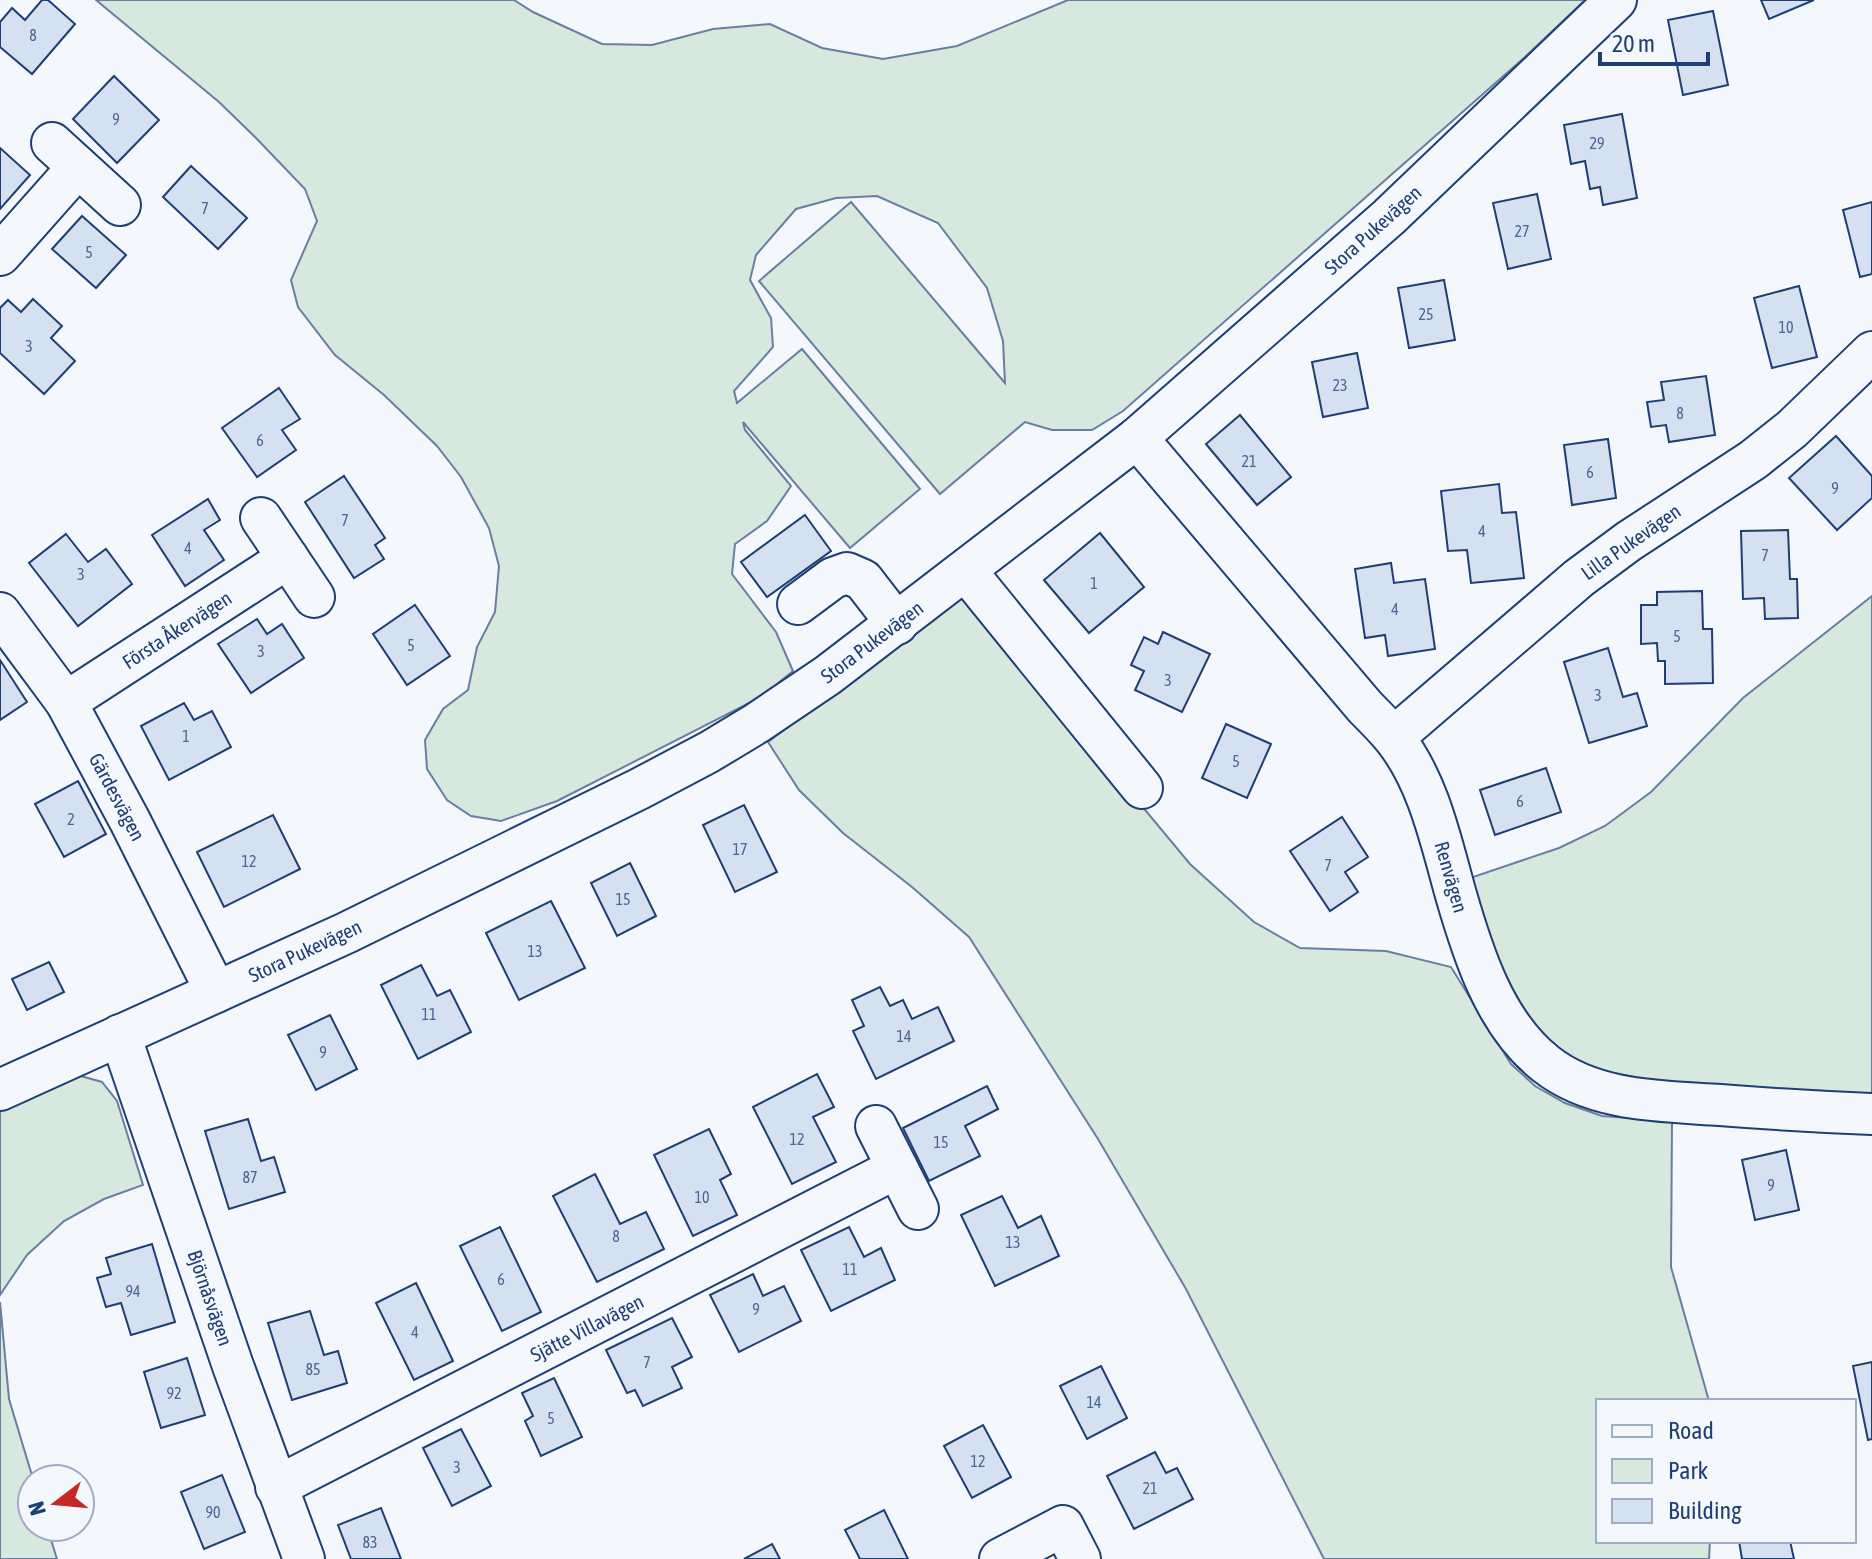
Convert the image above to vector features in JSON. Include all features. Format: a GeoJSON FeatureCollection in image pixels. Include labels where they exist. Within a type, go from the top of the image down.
{"type":"FeatureCollection","features":[{"type":"Feature","properties":{"kind":"street","name":"Stora Pukevägen"},"geometry":{"type":"LineString","coordinates":[[0,1090],[346,933],[639,789],[709,752],[817,683],[1137,438],[1389,217],[1616,0]]}},
{"type":"Feature","properties":{"kind":"street"},"geometry":{"type":"LineString","coordinates":[[0,255],[65,155],[120,205]]}},
{"type":"Feature","properties":{"kind":"street","name":"Lilla Pukevägen"},"geometry":{"type":"LineString","coordinates":[[1394,737],[1579,578],[1629,541],[1753,460],[1792,429],[1872,352]]}},
{"type":"Feature","properties":{"kind":"street","name":"Renvägen"},"geometry":{"type":"LineString","coordinates":[[1137,438],[1365,707],[1394,737],[1410,761],[1439,833],[1480,969],[1521,1041],[1569,1079],[1636,1098],[1872,1114]]}},
{"type":"Feature","properties":{"kind":"street"},"geometry":{"type":"LineString","coordinates":[[261,518],[314,597]]}},
{"type":"Feature","properties":{"kind":"street","name":"Första Åkervägen"},"geometry":{"type":"LineString","coordinates":[[66,702],[288,558]]}},
{"type":"Feature","properties":{"kind":"street"},"geometry":{"type":"LineString","coordinates":[[966,571],[1142,788]]}},
{"type":"Feature","properties":{"kind":"street"},"geometry":{"type":"LineString","coordinates":[[798,604],[833,578],[847,573],[863,580],[897,624]]}},
{"type":"Feature","properties":{"kind":"street","name":"Gärdesvägen"},"geometry":{"type":"LineString","coordinates":[[0,613],[66,702],[216,992]]}},
{"type":"Feature","properties":{"kind":"street","name":"Björnåsvägen"},"geometry":{"type":"LineString","coordinates":[[120,1035],[228,1351],[304,1559]]}},
{"type":"Feature","properties":{"kind":"street"},"geometry":{"type":"LineString","coordinates":[[876,1126],[918,1209]]}},
{"type":"Feature","properties":{"kind":"street","name":"Sjätte Villavägen"},"geometry":{"type":"LineString","coordinates":[[276,1487],[897,1168]]}},
{"type":"Feature","properties":{"kind":"street"},"geometry":{"type":"LineString","coordinates":[[1000,1559],[1071,1543]]}},
{"type":"Feature","properties":{"kind":"green space"},"geometry":{"type":"Polygon","coordinates":[[[96,0],[514,0],[602,44],[652,45],[713,29],[770,24],[822,48],[883,59],[957,46],[1068,0],[1585,0],[1525,57],[1123,411],[1092,430],[1052,430],[1025,422],[940,494],[759,281],[851,202],[1005,383],[1003,341],[987,288],[938,223],[877,196],[836,198],[796,209],[756,255],[750,280],[771,318],[773,347],[734,391],[737,403],[802,349],[920,489],[850,548],[743,422],[745,430],[791,486],[767,521],[735,544],[732,574],[776,632],[793,671],[761,697],[557,801],[501,821],[471,816],[447,800],[427,769],[425,740],[443,709],[468,690],[477,647],[495,612],[499,566],[489,528],[461,477],[437,446],[384,395],[335,355],[298,307],[291,280],[317,221],[305,189],[219,102],[96,0]]]}},
{"type":"Feature","properties":{"kind":"green space"},"geometry":{"type":"Polygon","coordinates":[[[965,593],[1190,864],[1254,922],[1300,948],[1386,951],[1451,967],[1511,1064],[1535,1086],[1565,1103],[1602,1116],[1672,1121],[1671,1267],[1708,1399],[1596,1399],[1596,1543],[1710,1543],[1709,1559],[1324,1559],[1186,1289],[1098,1139],[969,937],[843,833],[799,790],[768,742],[965,593]]]}},
{"type":"Feature","properties":{"kind":"green space"},"geometry":{"type":"Polygon","coordinates":[[[1872,596],[1872,1095],[1676,1085],[1588,1068],[1539,1037],[1514,1005],[1467,879],[1559,848],[1605,826],[1651,792],[1743,698],[1872,596]]]}},
{"type":"Feature","properties":{"kind":"green space"},"geometry":{"type":"Polygon","coordinates":[[[77,1075],[102,1082],[117,1101],[143,1185],[104,1199],[64,1221],[27,1255],[0,1295],[0,1108],[77,1075]]]}},
{"type":"Feature","properties":{"kind":"green space"},"geometry":{"type":"Polygon","coordinates":[[[0,1302],[9,1399],[28,1463],[16,1463],[16,1543],[52,1543],[57,1559],[0,1559],[0,1302]]]}},
{"type":"Feature","properties":{"kind":"building"},"geometry":{"type":"Polygon","coordinates":[[[42,0],[48,0],[75,24],[32,74],[0,47],[0,22],[12,8],[25,20],[42,0]]]}},
{"type":"Feature","properties":{"kind":"building"},"geometry":{"type":"Polygon","coordinates":[[[1761,0],[1814,0],[1769,19],[1761,0]]]}},
{"type":"Feature","properties":{"kind":"building"},"geometry":{"type":"Polygon","coordinates":[[[1713,11],[1728,85],[1683,95],[1668,20],[1713,11]]]}},
{"type":"Feature","properties":{"kind":"building"},"geometry":{"type":"Polygon","coordinates":[[[114,76],[159,120],[117,163],[73,119],[114,76]]]}},
{"type":"Feature","properties":{"kind":"building"},"geometry":{"type":"Polygon","coordinates":[[[1622,114],[1637,198],[1603,205],[1600,187],[1590,189],[1585,161],[1571,164],[1564,125],[1622,114]]]}},
{"type":"Feature","properties":{"kind":"building"},"geometry":{"type":"Polygon","coordinates":[[[0,148],[30,175],[0,209],[0,148]]]}},
{"type":"Feature","properties":{"kind":"building"},"geometry":{"type":"Polygon","coordinates":[[[191,166],[247,218],[218,249],[163,197],[191,166]]]}},
{"type":"Feature","properties":{"kind":"building"},"geometry":{"type":"Polygon","coordinates":[[[1537,194],[1551,259],[1508,269],[1493,203],[1537,194]]]}},
{"type":"Feature","properties":{"kind":"building"},"geometry":{"type":"Polygon","coordinates":[[[1872,202],[1872,274],[1860,277],[1843,210],[1872,202]]]}},
{"type":"Feature","properties":{"kind":"building"},"geometry":{"type":"Polygon","coordinates":[[[82,216],[126,255],[96,288],[52,249],[82,216]]]}},
{"type":"Feature","properties":{"kind":"building"},"geometry":{"type":"Polygon","coordinates":[[[1444,280],[1455,340],[1409,348],[1398,288],[1444,280]]]}},
{"type":"Feature","properties":{"kind":"building"},"geometry":{"type":"Polygon","coordinates":[[[1799,286],[1817,357],[1772,368],[1754,298],[1799,286]]]}},
{"type":"Feature","properties":{"kind":"building"},"geometry":{"type":"Polygon","coordinates":[[[33,299],[62,326],[51,338],[75,361],[44,394],[0,353],[0,308],[8,300],[21,312],[33,299]]]}},
{"type":"Feature","properties":{"kind":"building"},"geometry":{"type":"Polygon","coordinates":[[[1357,353],[1368,408],[1323,417],[1312,362],[1357,353]]]}},
{"type":"Feature","properties":{"kind":"building"},"geometry":{"type":"Polygon","coordinates":[[[1706,376],[1715,435],[1669,442],[1666,425],[1651,427],[1647,402],[1664,400],[1661,382],[1706,376]]]}},
{"type":"Feature","properties":{"kind":"building"},"geometry":{"type":"Polygon","coordinates":[[[279,388],[300,419],[282,430],[296,450],[257,477],[222,428],[279,388]]]}},
{"type":"Feature","properties":{"kind":"building"},"geometry":{"type":"Polygon","coordinates":[[[1240,415],[1291,477],[1257,505],[1206,444],[1240,415]]]}},
{"type":"Feature","properties":{"kind":"building"},"geometry":{"type":"Polygon","coordinates":[[[1836,436],[1872,476],[1872,498],[1837,530],[1789,478],[1836,436]]]}},
{"type":"Feature","properties":{"kind":"building"},"geometry":{"type":"Polygon","coordinates":[[[1608,439],[1616,498],[1572,505],[1564,445],[1608,439]]]}},
{"type":"Feature","properties":{"kind":"building"},"geometry":{"type":"Polygon","coordinates":[[[344,476],[385,538],[375,545],[384,559],[354,578],[305,502],[344,476]]]}},
{"type":"Feature","properties":{"kind":"building"},"geometry":{"type":"Polygon","coordinates":[[[1499,484],[1502,513],[1516,512],[1524,578],[1471,583],[1467,550],[1448,551],[1441,491],[1499,484]]]}},
{"type":"Feature","properties":{"kind":"building"},"geometry":{"type":"Polygon","coordinates":[[[208,499],[220,520],[204,530],[224,560],[185,586],[152,535],[208,499]]]}},
{"type":"Feature","properties":{"kind":"building"},"geometry":{"type":"Polygon","coordinates":[[[805,515],[831,551],[767,597],[741,562],[805,515]]]}},
{"type":"Feature","properties":{"kind":"building"},"geometry":{"type":"Polygon","coordinates":[[[1788,530],[1790,579],[1797,579],[1798,618],[1765,619],[1764,598],[1743,599],[1741,531],[1788,530]]]}},
{"type":"Feature","properties":{"kind":"building"},"geometry":{"type":"Polygon","coordinates":[[[1100,533],[1144,587],[1089,633],[1044,580],[1100,533]]]}},
{"type":"Feature","properties":{"kind":"building"},"geometry":{"type":"Polygon","coordinates":[[[66,534],[88,562],[106,549],[132,584],[78,626],[29,563],[66,534]]]}},
{"type":"Feature","properties":{"kind":"building"},"geometry":{"type":"Polygon","coordinates":[[[1391,563],[1394,583],[1425,579],[1435,649],[1388,656],[1385,635],[1365,638],[1355,569],[1391,563]]]}},
{"type":"Feature","properties":{"kind":"building"},"geometry":{"type":"Polygon","coordinates":[[[1702,591],[1703,629],[1712,629],[1713,683],[1665,684],[1665,661],[1658,661],[1657,643],[1641,644],[1641,605],[1657,605],[1657,592],[1702,591]]]}},
{"type":"Feature","properties":{"kind":"building"},"geometry":{"type":"Polygon","coordinates":[[[415,605],[450,656],[407,685],[373,634],[415,605]]]}},
{"type":"Feature","properties":{"kind":"building"},"geometry":{"type":"Polygon","coordinates":[[[257,619],[267,634],[282,624],[304,658],[251,693],[218,644],[257,619]]]}},
{"type":"Feature","properties":{"kind":"building"},"geometry":{"type":"Polygon","coordinates":[[[1163,632],[1210,654],[1182,712],[1135,690],[1144,671],[1131,665],[1144,637],[1158,644],[1163,632]]]}},
{"type":"Feature","properties":{"kind":"building"},"geometry":{"type":"Polygon","coordinates":[[[1608,648],[1623,697],[1637,693],[1647,726],[1589,743],[1564,662],[1608,648]]]}},
{"type":"Feature","properties":{"kind":"building"},"geometry":{"type":"Polygon","coordinates":[[[0,660],[27,702],[0,720],[0,660]]]}},
{"type":"Feature","properties":{"kind":"building"},"geometry":{"type":"Polygon","coordinates":[[[184,703],[194,720],[212,711],[231,747],[169,780],[141,726],[184,703]]]}},
{"type":"Feature","properties":{"kind":"building"},"geometry":{"type":"Polygon","coordinates":[[[1226,724],[1271,744],[1247,798],[1202,778],[1226,724]]]}},
{"type":"Feature","properties":{"kind":"building"},"geometry":{"type":"Polygon","coordinates":[[[1546,768],[1561,812],[1495,835],[1480,790],[1546,768]]]}},
{"type":"Feature","properties":{"kind":"building"},"geometry":{"type":"Polygon","coordinates":[[[78,781],[106,834],[64,857],[35,804],[78,781]]]}},
{"type":"Feature","properties":{"kind":"building"},"geometry":{"type":"Polygon","coordinates":[[[744,805],[777,872],[735,892],[703,825],[744,805]]]}},
{"type":"Feature","properties":{"kind":"building"},"geometry":{"type":"Polygon","coordinates":[[[273,815],[300,869],[224,907],[197,852],[273,815]]]}},
{"type":"Feature","properties":{"kind":"building"},"geometry":{"type":"Polygon","coordinates":[[[1342,817],[1368,857],[1345,872],[1358,892],[1330,911],[1290,851],[1342,817]]]}},
{"type":"Feature","properties":{"kind":"building"},"geometry":{"type":"Polygon","coordinates":[[[630,863],[656,916],[617,936],[591,883],[630,863]]]}},
{"type":"Feature","properties":{"kind":"building"},"geometry":{"type":"Polygon","coordinates":[[[551,901],[585,968],[519,1000],[486,933],[551,901]]]}},
{"type":"Feature","properties":{"kind":"building"},"geometry":{"type":"Polygon","coordinates":[[[49,962],[64,992],[27,1010],[12,979],[49,962]]]}},
{"type":"Feature","properties":{"kind":"building"},"geometry":{"type":"Polygon","coordinates":[[[421,965],[437,996],[450,990],[471,1032],[418,1059],[381,985],[421,965]]]}},
{"type":"Feature","properties":{"kind":"building"},"geometry":{"type":"Polygon","coordinates":[[[880,987],[890,1006],[903,1000],[912,1019],[938,1007],[954,1041],[876,1079],[853,1031],[864,1026],[852,1000],[880,987]]]}},
{"type":"Feature","properties":{"kind":"building"},"geometry":{"type":"Polygon","coordinates":[[[330,1015],[357,1069],[316,1090],[288,1035],[330,1015]]]}},
{"type":"Feature","properties":{"kind":"building"},"geometry":{"type":"Polygon","coordinates":[[[817,1074],[834,1107],[813,1117],[836,1162],[792,1184],[753,1107],[817,1074]]]}},
{"type":"Feature","properties":{"kind":"building"},"geometry":{"type":"Polygon","coordinates":[[[987,1086],[998,1109],[965,1126],[980,1156],[929,1181],[903,1128],[987,1086]]]}},
{"type":"Feature","properties":{"kind":"building"},"geometry":{"type":"Polygon","coordinates":[[[248,1119],[261,1161],[274,1157],[285,1192],[229,1209],[205,1131],[248,1119]]]}},
{"type":"Feature","properties":{"kind":"building"},"geometry":{"type":"Polygon","coordinates":[[[709,1129],[731,1174],[720,1180],[737,1215],[693,1236],[654,1155],[709,1129]]]}},
{"type":"Feature","properties":{"kind":"building"},"geometry":{"type":"Polygon","coordinates":[[[1786,1150],[1799,1210],[1755,1220],[1742,1160],[1786,1150]]]}},
{"type":"Feature","properties":{"kind":"building"},"geometry":{"type":"Polygon","coordinates":[[[595,1174],[620,1224],[646,1212],[664,1249],[597,1282],[553,1196],[595,1174]]]}},
{"type":"Feature","properties":{"kind":"building"},"geometry":{"type":"Polygon","coordinates":[[[1002,1196],[1018,1228],[1041,1216],[1059,1256],[995,1286],[961,1215],[1002,1196]]]}},
{"type":"Feature","properties":{"kind":"building"},"geometry":{"type":"Polygon","coordinates":[[[500,1227],[541,1312],[502,1331],[460,1246],[500,1227]]]}},
{"type":"Feature","properties":{"kind":"building"},"geometry":{"type":"Polygon","coordinates":[[[849,1227],[864,1257],[881,1248],[895,1280],[831,1311],[801,1250],[849,1227]]]}},
{"type":"Feature","properties":{"kind":"building"},"geometry":{"type":"Polygon","coordinates":[[[152,1244],[175,1322],[131,1335],[121,1303],[106,1307],[97,1278],[111,1274],[106,1258],[152,1244]]]}},
{"type":"Feature","properties":{"kind":"building"},"geometry":{"type":"Polygon","coordinates":[[[753,1274],[763,1296],[784,1286],[801,1321],[739,1352],[710,1295],[753,1274]]]}},
{"type":"Feature","properties":{"kind":"building"},"geometry":{"type":"Polygon","coordinates":[[[416,1283],[453,1361],[414,1380],[376,1303],[416,1283]]]}},
{"type":"Feature","properties":{"kind":"building"},"geometry":{"type":"Polygon","coordinates":[[[310,1311],[324,1355],[338,1351],[347,1383],[292,1400],[268,1323],[310,1311]]]}},
{"type":"Feature","properties":{"kind":"building"},"geometry":{"type":"Polygon","coordinates":[[[672,1318],[692,1357],[672,1367],[682,1388],[643,1406],[635,1390],[627,1393],[606,1350],[672,1318]]]}},
{"type":"Feature","properties":{"kind":"building"},"geometry":{"type":"Polygon","coordinates":[[[187,1358],[205,1415],[161,1428],[144,1372],[187,1358]]]}},
{"type":"Feature","properties":{"kind":"building"},"geometry":{"type":"Polygon","coordinates":[[[1872,1362],[1872,1439],[1868,1440],[1853,1366],[1872,1362]]]}},
{"type":"Feature","properties":{"kind":"building"},"geometry":{"type":"Polygon","coordinates":[[[1101,1366],[1127,1418],[1087,1439],[1060,1386],[1101,1366]]]}},
{"type":"Feature","properties":{"kind":"building"},"geometry":{"type":"Polygon","coordinates":[[[554,1378],[582,1437],[541,1456],[525,1421],[533,1416],[522,1393],[554,1378]]]}},
{"type":"Feature","properties":{"kind":"building"},"geometry":{"type":"Polygon","coordinates":[[[983,1425],[1011,1477],[972,1498],[944,1446],[983,1425]]]}},
{"type":"Feature","properties":{"kind":"building"},"geometry":{"type":"Polygon","coordinates":[[[461,1429],[491,1486],[452,1506],[423,1448],[461,1429]]]}},
{"type":"Feature","properties":{"kind":"building"},"geometry":{"type":"Polygon","coordinates":[[[1155,1452],[1166,1473],[1177,1468],[1193,1499],[1134,1529],[1107,1476],[1155,1452]]]}},
{"type":"Feature","properties":{"kind":"building"},"geometry":{"type":"Polygon","coordinates":[[[222,1475],[245,1532],[204,1549],[181,1492],[222,1475]]]}},
{"type":"Feature","properties":{"kind":"building"},"geometry":{"type":"Polygon","coordinates":[[[381,1508],[401,1559],[351,1559],[338,1525],[381,1508]]]}},
{"type":"Feature","properties":{"kind":"building"},"geometry":{"type":"Polygon","coordinates":[[[884,1510],[908,1559],[860,1559],[845,1530],[884,1510]]]}},
{"type":"Feature","properties":{"kind":"building"},"geometry":{"type":"Polygon","coordinates":[[[1739,1543],[1790,1543],[1794,1559],[1742,1559],[1739,1543]]]}},
{"type":"Feature","properties":{"kind":"building"},"geometry":{"type":"Polygon","coordinates":[[[772,1544],[780,1559],[744,1559],[772,1544]]]}}]}
